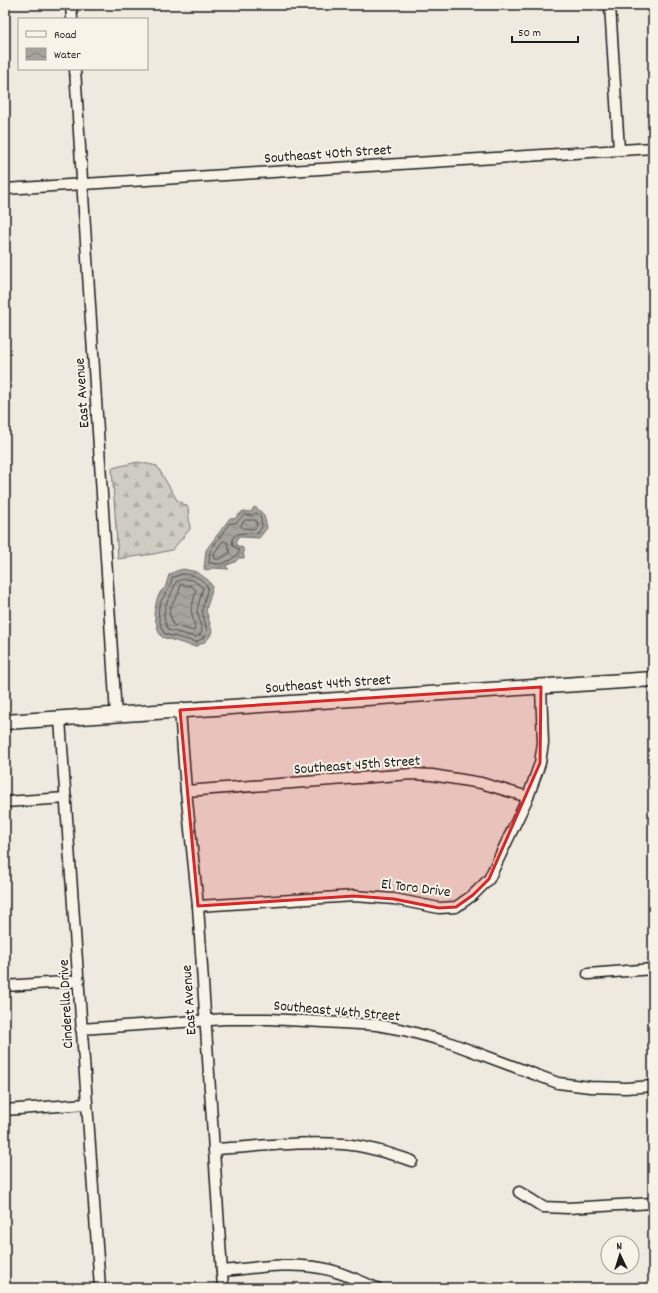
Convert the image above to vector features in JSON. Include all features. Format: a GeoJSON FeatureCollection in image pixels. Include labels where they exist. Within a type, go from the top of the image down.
{"type":"FeatureCollection","features":[{"type":"Feature","properties":{"kind":"main road","name":"Southeast 44th Street"},"geometry":{"type":"LineString","coordinates":[[5,722],[653,679]]}},
{"type":"Feature","properties":{"kind":"street"},"geometry":{"type":"LineString","coordinates":[[71,5],[72,18]]}},
{"type":"Feature","properties":{"kind":"street"},"geometry":{"type":"LineString","coordinates":[[610,5],[619,150]]}},
{"type":"Feature","properties":{"kind":"street","name":"East Avenue"},"geometry":{"type":"LineString","coordinates":[[75,70],[116,715]]}},
{"type":"Feature","properties":{"kind":"street","name":"Southeast 40th Street"},"geometry":{"type":"LineString","coordinates":[[5,189],[653,148]]}},
{"type":"Feature","properties":{"kind":"street","name":"El Toro Drive"},"geometry":{"type":"LineString","coordinates":[[198,906],[354,896],[394,899],[439,908],[456,907],[473,895],[489,879],[528,797],[540,763],[543,743],[541,687]]}},
{"type":"Feature","properties":{"kind":"street","name":"East Avenue"},"geometry":{"type":"LineString","coordinates":[[180,710],[186,791],[198,906],[223,1288]]}},
{"type":"Feature","properties":{"kind":"street","name":"Cinderella Drive"},"geometry":{"type":"LineString","coordinates":[[60,718],[100,1288]]}},
{"type":"Feature","properties":{"kind":"street","name":"Southeast 45th Street"},"geometry":{"type":"LineString","coordinates":[[186,791],[412,774],[432,775],[481,783],[528,797]]}},
{"type":"Feature","properties":{"kind":"street"},"geometry":{"type":"LineString","coordinates":[[5,802],[66,798]]}},
{"type":"Feature","properties":{"kind":"street"},"geometry":{"type":"LineString","coordinates":[[588,974],[653,969]]}},
{"type":"Feature","properties":{"kind":"street"},"geometry":{"type":"LineString","coordinates":[[5,986],[79,980]]}},
{"type":"Feature","properties":{"kind":"street","name":"Southeast 46th Street"},"geometry":{"type":"LineString","coordinates":[[81,1029],[225,1019],[269,1019],[377,1025],[404,1030],[448,1042],[558,1083],[590,1087],[626,1088],[653,1086]]}},
{"type":"Feature","properties":{"kind":"street"},"geometry":{"type":"LineString","coordinates":[[5,1110],[86,1104]]}},
{"type":"Feature","properties":{"kind":"street"},"geometry":{"type":"LineString","coordinates":[[214,1149],[309,1144],[344,1144],[382,1151],[412,1161]]}},
{"type":"Feature","properties":{"kind":"street"},"geometry":{"type":"LineString","coordinates":[[518,1192],[543,1207],[568,1208],[653,1203]]}},
{"type":"Feature","properties":{"kind":"street"},"geometry":{"type":"LineString","coordinates":[[222,1271],[286,1264],[303,1265],[323,1268],[377,1288]]}},
{"type":"Feature","properties":{"kind":"highlighted area"},"geometry":{"type":"Polygon","coordinates":[[[541,687],[540,763],[489,879],[473,895],[456,907],[439,908],[394,899],[354,896],[198,906],[180,710],[541,687]]]}},
{"type":"Feature","properties":{"kind":"green space"},"geometry":{"type":"Polygon","coordinates":[[[138,462],[157,466],[177,500],[188,507],[190,529],[172,550],[118,559],[112,468],[138,462]]]}},
{"type":"Feature","properties":{"kind":"water"},"geometry":{"type":"Polygon","coordinates":[[[254,507],[264,515],[267,528],[259,538],[240,537],[236,540],[236,545],[243,548],[244,558],[239,558],[235,562],[225,566],[229,569],[204,569],[206,550],[230,518],[234,519],[243,511],[251,512],[254,507]]]}},
{"type":"Feature","properties":{"kind":"water"},"geometry":{"type":"Polygon","coordinates":[[[183,569],[197,572],[208,580],[212,586],[206,610],[212,631],[206,641],[197,646],[192,646],[162,637],[159,633],[154,614],[157,599],[161,591],[165,588],[169,575],[183,569]]]}}]}
